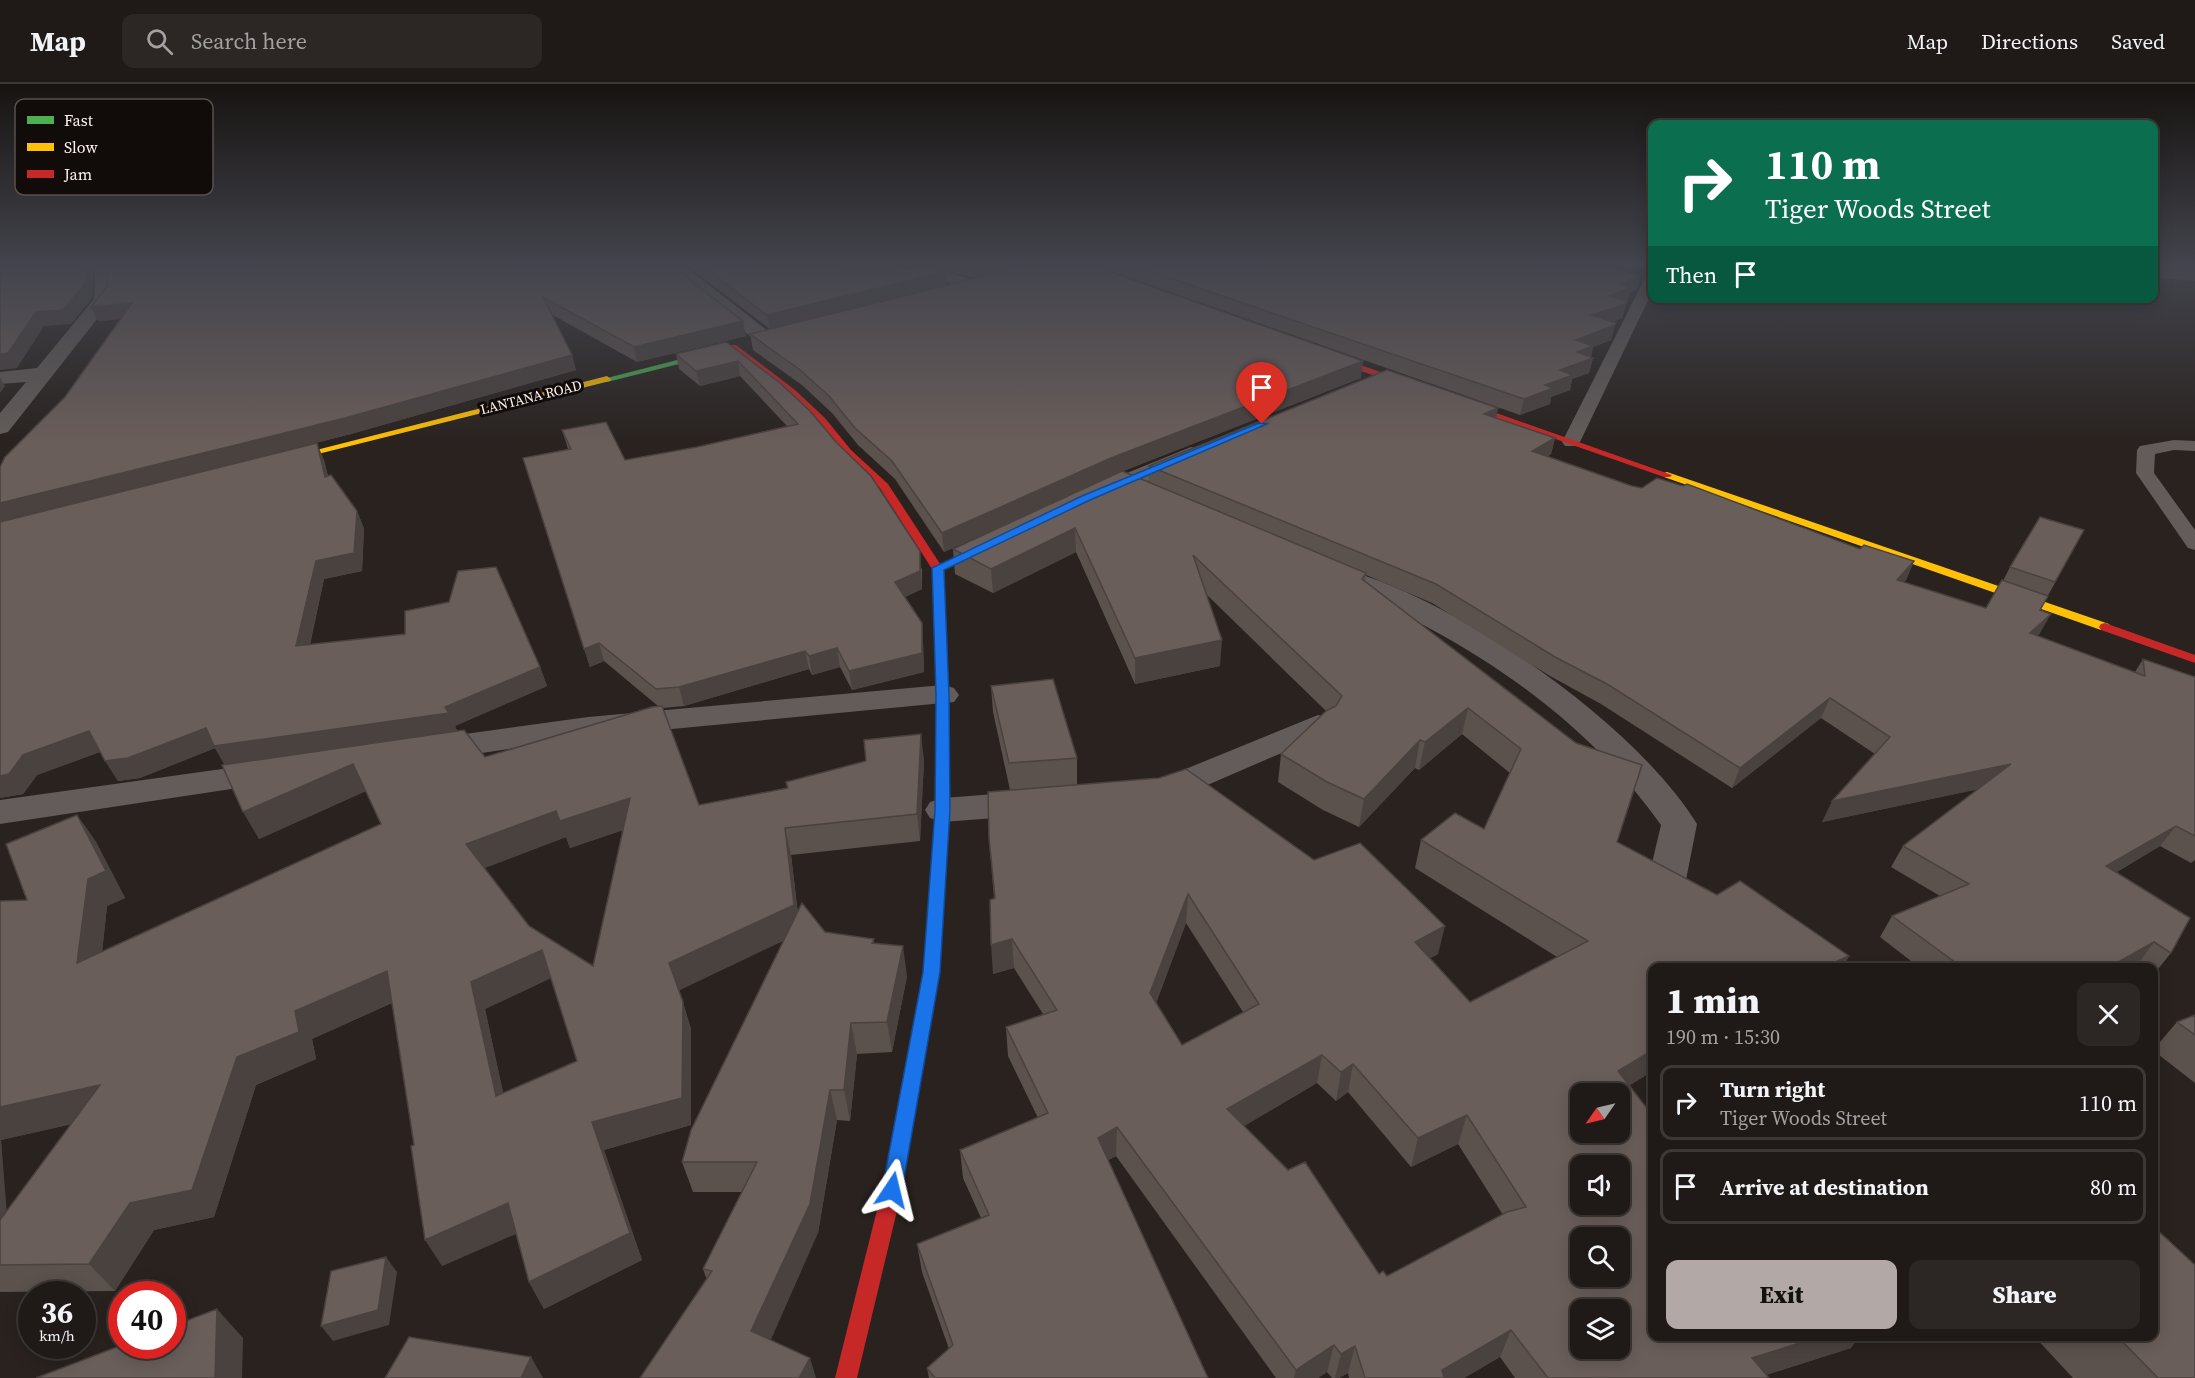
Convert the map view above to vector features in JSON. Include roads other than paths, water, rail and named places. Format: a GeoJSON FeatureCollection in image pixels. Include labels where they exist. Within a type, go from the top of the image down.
{"type":"FeatureCollection","features":[{"type":"Feature","properties":{"kind":"street"},"geometry":{"type":"LineString","coordinates":[[0,427],[83,324]]}},
{"type":"Feature","properties":{"kind":"street"},"geometry":{"type":"LineString","coordinates":[[752,324],[772,338]]}},
{"type":"Feature","properties":{"kind":"street","name":"LANTANA ROAD"},"geometry":{"type":"LineString","coordinates":[[260,465],[772,338]]}},
{"type":"Feature","properties":{"kind":"street"},"geometry":{"type":"LineString","coordinates":[[733,347],[792,392],[822,420],[848,452],[884,486],[948,563],[943,695],[943,810],[931,972],[892,1190],[846,1378]]}},
{"type":"Feature","properties":{"kind":"street"},"geometry":{"type":"LineString","coordinates":[[1307,349],[2195,659]]}},
{"type":"Feature","properties":{"kind":"street"},"geometry":{"type":"LineString","coordinates":[[0,378],[41,374]]}},
{"type":"Feature","properties":{"kind":"street"},"geometry":{"type":"LineString","coordinates":[[1351,390],[1384,377]]}},
{"type":"Feature","properties":{"kind":"street"},"geometry":{"type":"LineString","coordinates":[[1076,502],[1208,447]]}},
{"type":"Feature","properties":{"kind":"street"},"geometry":{"type":"LineString","coordinates":[[1121,483],[1153,497]]}},
{"type":"Feature","properties":{"kind":"street"},"geometry":{"type":"LineString","coordinates":[[1314,565],[1421,611],[1525,676],[1596,729],[1665,803],[1679,824],[1667,880]]}},
{"type":"Feature","properties":{"kind":"street"},"geometry":{"type":"LineString","coordinates":[[402,754],[588,727],[943,695]]}},
{"type":"Feature","properties":{"kind":"street"},"geometry":{"type":"LineString","coordinates":[[1122,796],[1177,785],[1317,725]]}},
{"type":"Feature","properties":{"kind":"street"},"geometry":{"type":"LineString","coordinates":[[0,812],[298,770]]}},
{"type":"Feature","properties":{"kind":"street"},"geometry":{"type":"LineString","coordinates":[[943,810],[1062,800]]}},
{"type":"Feature","properties":{"kind":"lane"},"geometry":{"type":"LineString","coordinates":[[1571,442],[1629,324]]}},
{"type":"Feature","properties":{"kind":"lane"},"geometry":{"type":"LineString","coordinates":[[2195,446],[2174,445],[2146,450],[2145,473],[2195,544]]}}]}
